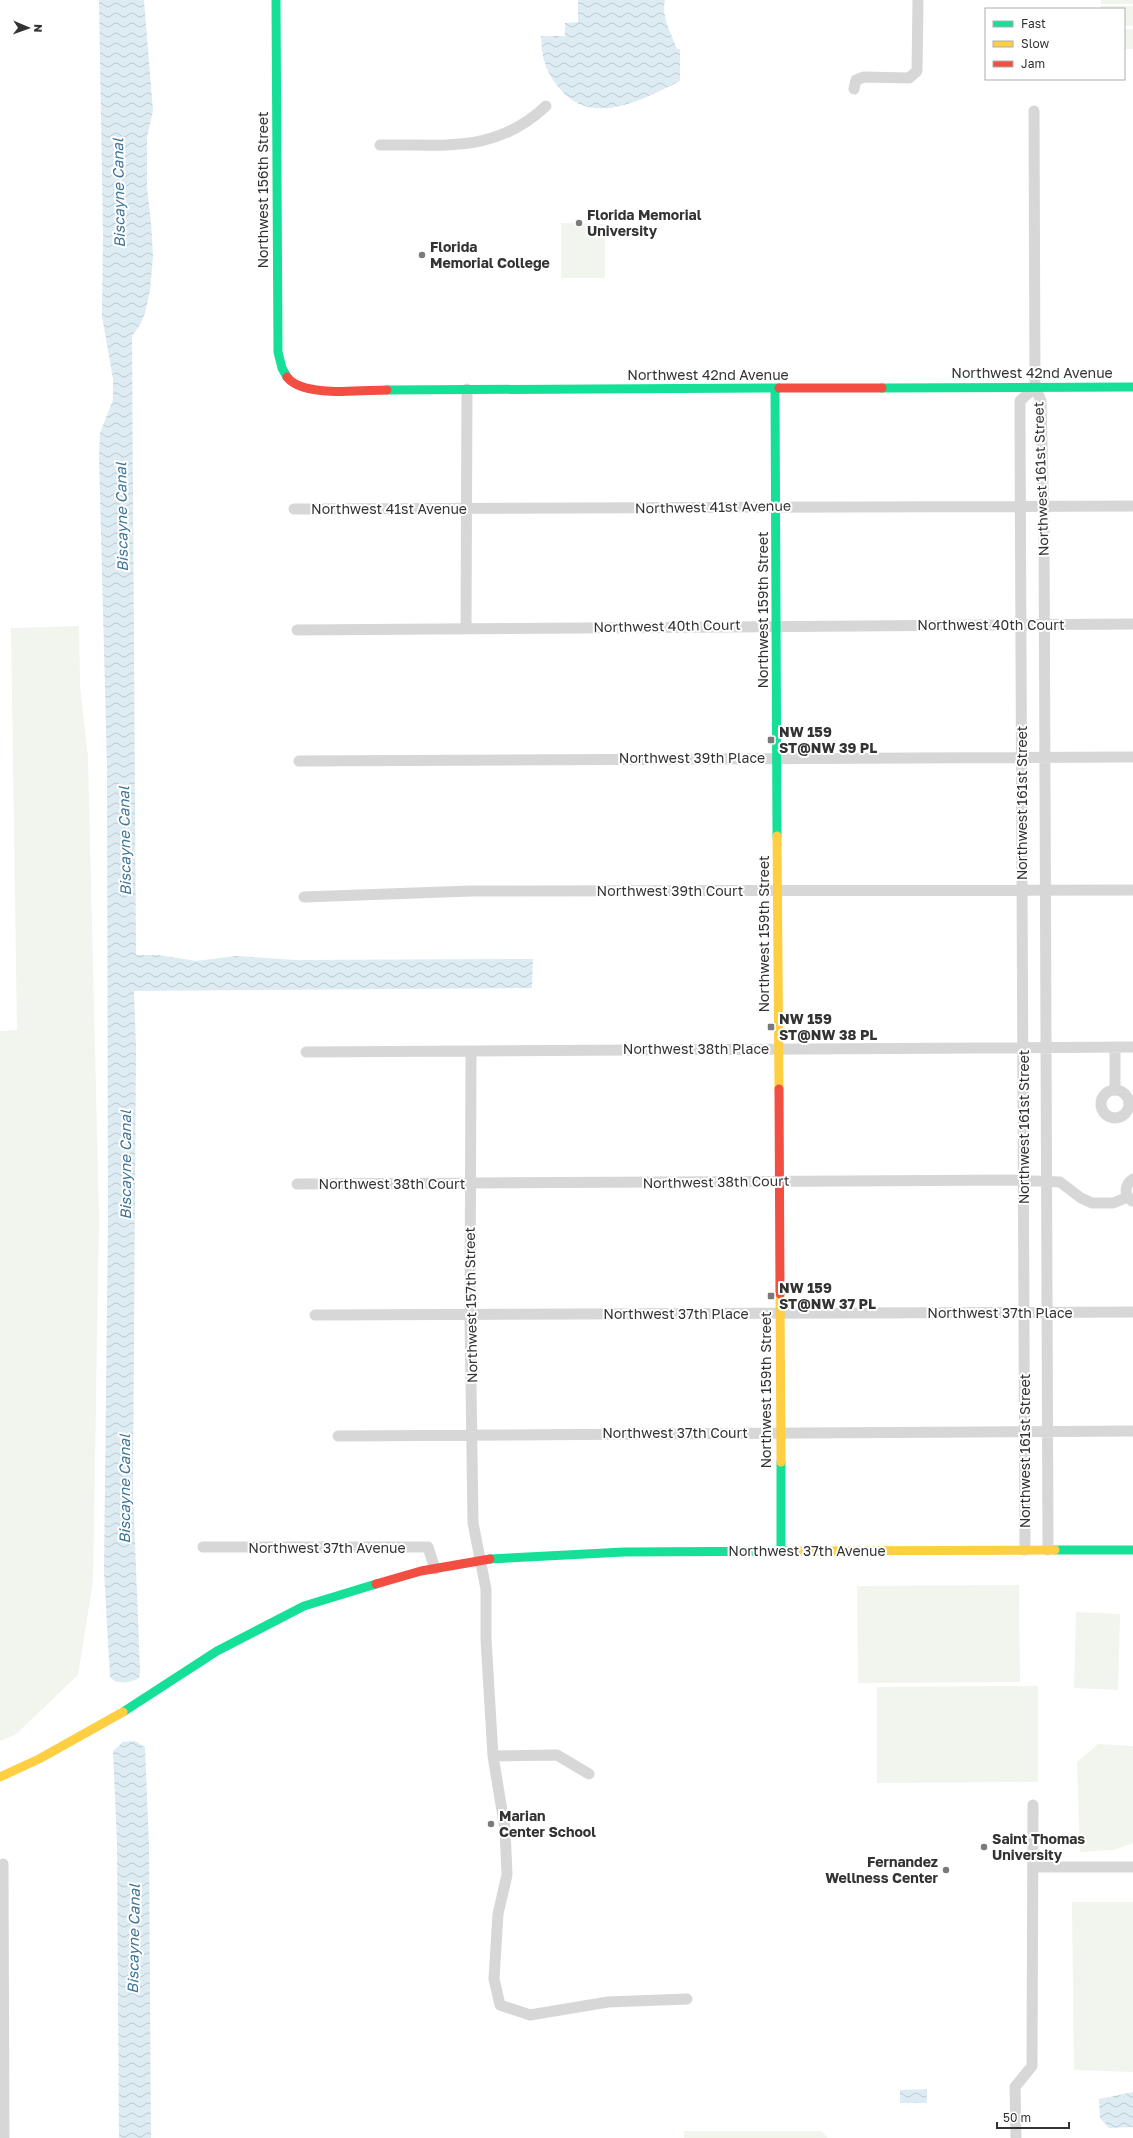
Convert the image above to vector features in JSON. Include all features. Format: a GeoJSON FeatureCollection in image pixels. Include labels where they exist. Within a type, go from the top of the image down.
{"type":"FeatureCollection","features":[{"type":"Feature","properties":{"kind":"street","name":"Northwest 156th Street"},"geometry":{"type":"LineString","coordinates":[[276,0],[278,352],[279,363],[286,378]]}},
{"type":"Feature","properties":{"kind":"street"},"geometry":{"type":"LineString","coordinates":[[854,89],[856,80],[864,77],[909,78],[917,71],[918,0]]}},
{"type":"Feature","properties":{"kind":"street"},"geometry":{"type":"LineString","coordinates":[[380,145],[476,143],[499,137],[529,122],[546,106]]}},
{"type":"Feature","properties":{"kind":"street"},"geometry":{"type":"LineString","coordinates":[[1034,111],[1035,387]]}},
{"type":"Feature","properties":{"kind":"street","name":"Northwest 42nd Avenue"},"geometry":{"type":"LineString","coordinates":[[286,378],[297,386],[311,390],[1133,387]]}},
{"type":"Feature","properties":{"kind":"street","name":"Northwest 161st Street"},"geometry":{"type":"LineString","coordinates":[[1025,1550],[1020,401],[1035,387],[1042,401],[1048,1550]]}},
{"type":"Feature","properties":{"kind":"street","name":"Northwest 159th Street"},"geometry":{"type":"LineString","coordinates":[[775,388],[777,506],[781,1552]]}},
{"type":"Feature","properties":{"kind":"street"},"geometry":{"type":"LineString","coordinates":[[466,628],[467,389]]}},
{"type":"Feature","properties":{"kind":"street","name":"Northwest 41st Avenue"},"geometry":{"type":"LineString","coordinates":[[294,509],[467,510],[777,506],[1133,506]]}},
{"type":"Feature","properties":{"kind":"street","name":"Northwest 40th Court"},"geometry":{"type":"LineString","coordinates":[[297,630],[777,625],[1133,624]]}},
{"type":"Feature","properties":{"kind":"street","name":"Northwest 39th Place"},"geometry":{"type":"LineString","coordinates":[[299,761],[1133,757]]}},
{"type":"Feature","properties":{"kind":"street","name":"Northwest 39th Court"},"geometry":{"type":"LineString","coordinates":[[304,896],[471,891],[778,892],[1022,889],[1133,890]]}},
{"type":"Feature","properties":{"kind":"street"},"geometry":{"type":"LineString","coordinates":[[1115,1047],[1115,1090]]}},
{"type":"Feature","properties":{"kind":"street","name":"Northwest 38th Place"},"geometry":{"type":"LineString","coordinates":[[306,1052],[1133,1047]]}},
{"type":"Feature","properties":{"kind":"street","name":"Northwest 157th Street"},"geometry":{"type":"LineString","coordinates":[[471,1051],[470,1315],[473,1435],[473,1523],[486,1589],[486,1640],[493,1756],[505,1829],[507,1875],[498,1914],[494,1979],[500,2005],[530,2015],[608,2002],[687,1999]]}},
{"type":"Feature","properties":{"kind":"street","name":"Northwest 38th Court"},"geometry":{"type":"LineString","coordinates":[[297,1184],[1024,1181],[1060,1182],[1081,1198],[1092,1202],[1114,1203],[1131,1199],[1126,1188],[1133,1179]]}},
{"type":"Feature","properties":{"kind":"street","name":"Northwest 37th Place"},"geometry":{"type":"LineString","coordinates":[[315,1315],[1133,1312]]}},
{"type":"Feature","properties":{"kind":"street","name":"Northwest 37th Court"},"geometry":{"type":"LineString","coordinates":[[338,1436],[1133,1431]]}},
{"type":"Feature","properties":{"kind":"street","name":"Northwest 37th Avenue"},"geometry":{"type":"LineString","coordinates":[[204,1547],[428,1547],[435,1569]]}},
{"type":"Feature","properties":{"kind":"street","name":"Northwest 37th Avenue"},"geometry":{"type":"LineString","coordinates":[[0,1777],[39,1759],[113,1718],[217,1651],[304,1606],[369,1586],[481,1559],[592,1552],[1133,1550]]}},
{"type":"Feature","properties":{"kind":"street"},"geometry":{"type":"LineString","coordinates":[[493,1756],[557,1756],[589,1774]]}},
{"type":"Feature","properties":{"kind":"street"},"geometry":{"type":"LineString","coordinates":[[1016,2138],[1015,2088],[1032,2066],[1033,1805]]}},
{"type":"Feature","properties":{"kind":"street"},"geometry":{"type":"LineString","coordinates":[[3,1864],[1,1986],[4,2138]]}},
{"type":"Feature","properties":{"kind":"street"},"geometry":{"type":"LineString","coordinates":[[1033,1867],[1133,1867]]}},
{"type":"Feature","properties":{"kind":"shaded area"},"geometry":{"type":"Polygon","coordinates":[[[1101,0],[1133,0],[1133,4],[1101,4],[1101,0]]]}},
{"type":"Feature","properties":{"kind":"shaded area"},"geometry":{"type":"Polygon","coordinates":[[[1101,6],[1133,6],[1133,26],[1125,26],[1125,8],[1101,8],[1101,6]]]}},
{"type":"Feature","properties":{"kind":"shaded area"},"geometry":{"type":"Polygon","coordinates":[[[1125,29],[1133,29],[1133,49],[1125,49],[1125,29]]]}},
{"type":"Feature","properties":{"kind":"shaded area"},"geometry":{"type":"Polygon","coordinates":[[[561,223],[605,224],[605,278],[561,278],[561,223]]]}},
{"type":"Feature","properties":{"kind":"shaded area"},"geometry":{"type":"Polygon","coordinates":[[[79,626],[80,686],[88,757],[99,1218],[93,1581],[78,1675],[15,1735],[0,1741],[0,1031],[17,1030],[11,628],[79,626]]]}},
{"type":"Feature","properties":{"kind":"shaded area"},"geometry":{"type":"Polygon","coordinates":[[[1019,1585],[1020,1682],[858,1683],[857,1586],[1019,1585]]]}},
{"type":"Feature","properties":{"kind":"shaded area"},"geometry":{"type":"Polygon","coordinates":[[[1076,1612],[1120,1614],[1118,1690],[1074,1688],[1076,1612]]]}},
{"type":"Feature","properties":{"kind":"shaded area"},"geometry":{"type":"Polygon","coordinates":[[[1038,1686],[1038,1782],[877,1783],[877,1687],[1038,1686]]]}},
{"type":"Feature","properties":{"kind":"shaded area"},"geometry":{"type":"Polygon","coordinates":[[[1098,1744],[1133,1746],[1133,1843],[1114,1850],[1080,1852],[1077,1762],[1098,1744]]]}},
{"type":"Feature","properties":{"kind":"shaded area"},"geometry":{"type":"Polygon","coordinates":[[[1072,1902],[1133,1902],[1133,2072],[1074,2070],[1072,1902]]]}},
{"type":"Feature","properties":{"kind":"shaded area"},"geometry":{"type":"Polygon","coordinates":[[[684,2131],[821,2131],[828,2138],[684,2138],[684,2131]]]}},
{"type":"Feature","properties":{"kind":"water","name":"Biscayne Canal"},"geometry":{"type":"Polygon","coordinates":[[[99,0],[144,0],[153,111],[147,137],[147,188],[153,257],[150,291],[145,313],[140,325],[132,336],[136,955],[159,955],[196,961],[236,956],[296,960],[533,959],[532,988],[134,991],[136,1047],[133,1491],[140,1672],[139,1678],[124,1682],[113,1680],[110,1677],[104,1571],[108,1219],[107,766],[99,456],[100,433],[113,400],[113,379],[102,316],[103,235],[99,0]]]}},
{"type":"Feature","properties":{"kind":"water"},"geometry":{"type":"Polygon","coordinates":[[[578,0],[665,0],[665,19],[677,49],[680,49],[680,81],[635,102],[618,106],[603,108],[587,107],[573,101],[560,89],[545,64],[541,36],[565,36],[565,23],[578,22],[578,0]]]}},
{"type":"Feature","properties":{"kind":"water","name":"Biscayne Canal"},"geometry":{"type":"Polygon","coordinates":[[[135,1741],[145,1747],[149,1845],[151,2138],[119,2138],[117,1842],[113,1751],[123,1742],[135,1741]]]}},
{"type":"Feature","properties":{"kind":"water"},"geometry":{"type":"Polygon","coordinates":[[[927,2089],[927,2103],[900,2103],[900,2090],[927,2089]]]}},
{"type":"Feature","properties":{"kind":"water"},"geometry":{"type":"Polygon","coordinates":[[[1133,2092],[1133,2127],[1109,2128],[1100,2118],[1099,2099],[1133,2092]]]}},
{"type":"Feature","properties":{"kind":"traffic: fast"},"geometry":{"type":"LineString","coordinates":[[276,0],[278,352],[282,368],[287,377]]}},
{"type":"Feature","properties":{"kind":"traffic: fast"},"geometry":{"type":"LineString","coordinates":[[882,388],[1133,387]]}},
{"type":"Feature","properties":{"kind":"traffic: fast"},"geometry":{"type":"LineString","coordinates":[[775,388],[777,836]]}},
{"type":"Feature","properties":{"kind":"traffic: fast"},"geometry":{"type":"LineString","coordinates":[[387,390],[779,388]]}},
{"type":"Feature","properties":{"kind":"traffic: fast"},"geometry":{"type":"LineString","coordinates":[[781,1462],[781,1552]]}},
{"type":"Feature","properties":{"kind":"traffic: fast"},"geometry":{"type":"LineString","coordinates":[[1055,1550],[1133,1550]]}},
{"type":"Feature","properties":{"kind":"traffic: fast"},"geometry":{"type":"LineString","coordinates":[[490,1559],[624,1552],[789,1551]]}},
{"type":"Feature","properties":{"kind":"traffic: fast"},"geometry":{"type":"LineString","coordinates":[[123,1712],[217,1651],[304,1606],[376,1584]]}},
{"type":"Feature","properties":{"kind":"traffic: slow"},"geometry":{"type":"LineString","coordinates":[[777,836],[779,1089]]}},
{"type":"Feature","properties":{"kind":"traffic: slow"},"geometry":{"type":"LineString","coordinates":[[780,1294],[781,1462]]}},
{"type":"Feature","properties":{"kind":"traffic: slow"},"geometry":{"type":"LineString","coordinates":[[789,1551],[1055,1550]]}},
{"type":"Feature","properties":{"kind":"traffic: slow"},"geometry":{"type":"LineString","coordinates":[[0,1777],[39,1759],[123,1712]]}},
{"type":"Feature","properties":{"kind":"traffic: jam"},"geometry":{"type":"LineString","coordinates":[[287,377],[295,384],[306,388],[319,390],[387,390]]}},
{"type":"Feature","properties":{"kind":"traffic: jam"},"geometry":{"type":"LineString","coordinates":[[779,388],[882,388]]}},
{"type":"Feature","properties":{"kind":"traffic: jam"},"geometry":{"type":"LineString","coordinates":[[779,1089],[780,1294]]}},
{"type":"Feature","properties":{"kind":"traffic: jam"},"geometry":{"type":"LineString","coordinates":[[376,1584],[421,1571],[490,1559]]}},
{"type":"Feature","properties":{"kind":"place","name":"Florida Memorial University"},"geometry":{"type":"Point","coordinates":[579,223]}},
{"type":"Feature","properties":{"kind":"place","name":"Florida Memorial College"},"geometry":{"type":"Point","coordinates":[422,255]}},
{"type":"Feature","properties":{"kind":"place","name":"NW 159 ST@NW 39 PL"},"geometry":{"type":"Point","coordinates":[771,740]}},
{"type":"Feature","properties":{"kind":"place","name":"NW 159 ST@NW 38 PL"},"geometry":{"type":"Point","coordinates":[771,1027]}},
{"type":"Feature","properties":{"kind":"place","name":"NW 159 ST@NW 37 PL"},"geometry":{"type":"Point","coordinates":[771,1296]}},
{"type":"Feature","properties":{"kind":"place","name":"Marian Center School"},"geometry":{"type":"Point","coordinates":[491,1824]}},
{"type":"Feature","properties":{"kind":"place","name":"Saint Thomas University"},"geometry":{"type":"Point","coordinates":[984,1847]}},
{"type":"Feature","properties":{"kind":"place","name":"Fernandez Wellness Center"},"geometry":{"type":"Point","coordinates":[946,1870]}}]}
